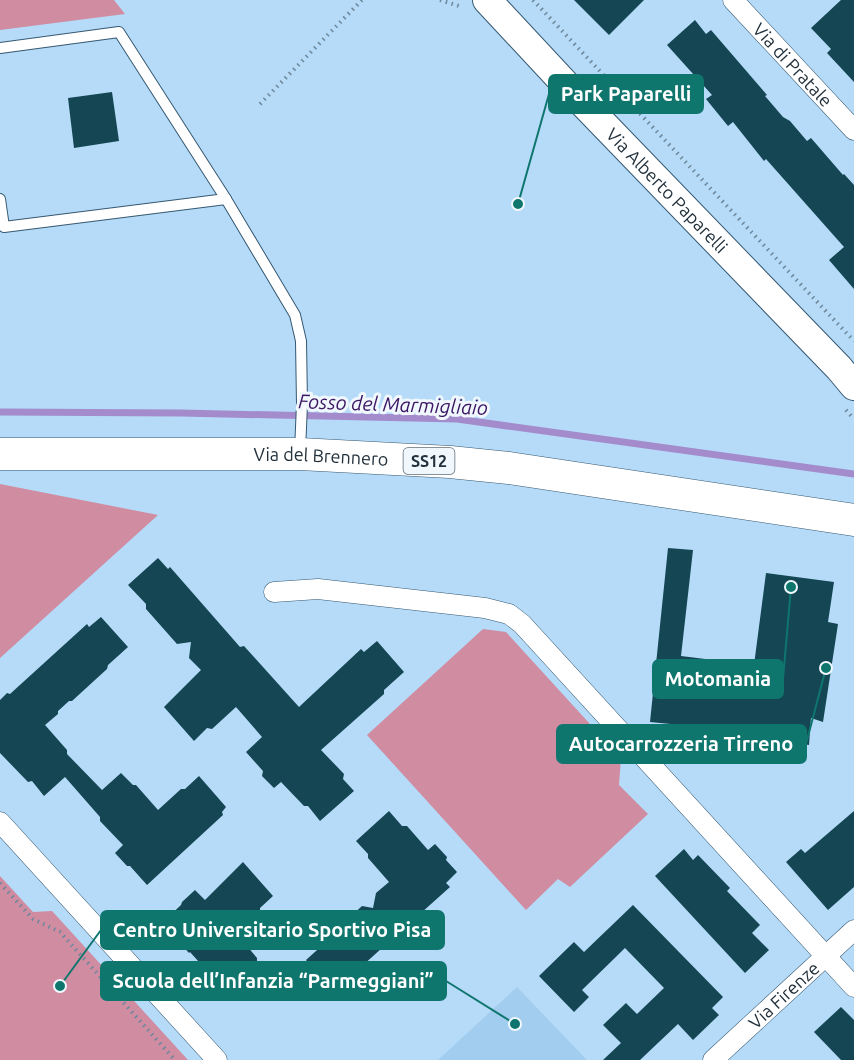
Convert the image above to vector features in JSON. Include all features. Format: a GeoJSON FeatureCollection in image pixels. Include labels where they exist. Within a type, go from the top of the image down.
{"type":"FeatureCollection","features":[{"type":"Feature","properties":{"kind":"main road","name":"Via Alberto Paparelli"},"geometry":{"type":"LineString","coordinates":[[487,0],[853,383]]}},
{"type":"Feature","properties":{"kind":"main road","name":"Via del Brennero"},"geometry":{"type":"LineString","coordinates":[[0,454],[301,440],[450,462],[509,468],[854,520]]}},
{"type":"Feature","properties":{"kind":"street","name":"Via di Pratale"},"geometry":{"type":"LineString","coordinates":[[733,0],[854,130]]}},
{"type":"Feature","properties":{"kind":"street"},"geometry":{"type":"LineString","coordinates":[[274,592],[318,589],[485,608],[509,614],[522,624],[854,987]]}},
{"type":"Feature","properties":{"kind":"street"},"geometry":{"type":"LineString","coordinates":[[0,822],[218,1060]]}},
{"type":"Feature","properties":{"kind":"street","name":"Via Firenze"},"geometry":{"type":"LineString","coordinates":[[713,1060],[854,930]]}},
{"type":"Feature","properties":{"kind":"lane"},"geometry":{"type":"LineString","coordinates":[[0,48],[119,32],[226,199],[296,315],[301,341],[301,440]]}},
{"type":"Feature","properties":{"kind":"lane"},"geometry":{"type":"LineString","coordinates":[[0,199],[2,227],[226,199]]}},
{"type":"Feature","properties":{"kind":"path"},"geometry":{"type":"LineString","coordinates":[[260,104],[362,0]]}},
{"type":"Feature","properties":{"kind":"path"},"geometry":{"type":"LineString","coordinates":[[533,0],[854,341]]}},
{"type":"Feature","properties":{"kind":"path"},"geometry":{"type":"LineString","coordinates":[[0,883],[33,919],[60,932],[175,1060]]}},
{"type":"Feature","properties":{"kind":"shaded area"},"geometry":{"type":"Polygon","coordinates":[[[0,0],[114,0],[125,14],[0,30],[0,0]]]}},
{"type":"Feature","properties":{"kind":"shaded area"},"geometry":{"type":"Polygon","coordinates":[[[0,484],[158,515],[0,658],[0,484]]]}},
{"type":"Feature","properties":{"kind":"shaded area"},"geometry":{"type":"Polygon","coordinates":[[[483,629],[506,632],[621,758],[619,785],[648,814],[570,887],[558,879],[526,910],[367,735],[483,629]]]}},
{"type":"Feature","properties":{"kind":"shaded area"},"geometry":{"type":"Polygon","coordinates":[[[0,876],[33,912],[52,911],[188,1060],[0,1060],[0,876]]]}},
{"type":"Feature","properties":{"kind":"shaded area"},"geometry":{"type":"Polygon","coordinates":[[[517,987],[587,1060],[438,1060],[517,987]]]}},
{"type":"Feature","properties":{"kind":"building"},"geometry":{"type":"Polygon","coordinates":[[[574,0],[644,0],[609,35],[574,0]]]}},
{"type":"Feature","properties":{"kind":"building"},"geometry":{"type":"Polygon","coordinates":[[[841,0],[854,0],[854,82],[827,53],[831,49],[811,28],[841,0]]]}},
{"type":"Feature","properties":{"kind":"building"},"geometry":{"type":"Polygon","coordinates":[[[695,20],[706,34],[711,30],[783,117],[790,121],[807,141],[811,138],[854,185],[854,289],[829,260],[844,247],[766,159],[764,161],[733,122],[728,126],[706,99],[712,95],[667,45],[695,20]]]}},
{"type":"Feature","properties":{"kind":"building"},"geometry":{"type":"Polygon","coordinates":[[[112,92],[119,141],[74,148],[68,98],[112,92]]]}},
{"type":"Feature","properties":{"kind":"building"},"geometry":{"type":"Polygon","coordinates":[[[668,548],[693,550],[681,656],[754,665],[766,573],[834,582],[828,622],[838,624],[823,722],[811,718],[809,745],[650,722],[668,548]]]}},
{"type":"Feature","properties":{"kind":"building"},"geometry":{"type":"Polygon","coordinates":[[[158,558],[168,569],[170,567],[240,647],[244,646],[299,707],[361,649],[364,652],[377,641],[404,672],[384,690],[384,694],[321,750],[344,774],[343,779],[354,791],[320,821],[308,806],[304,806],[281,782],[274,788],[262,776],[263,771],[246,752],[262,737],[236,707],[212,729],[207,728],[194,741],[164,707],[201,670],[189,658],[191,642],[177,644],[128,585],[158,558]]]}},
{"type":"Feature","properties":{"kind":"building"},"geometry":{"type":"Polygon","coordinates":[[[101,617],[128,647],[45,725],[67,750],[67,754],[102,790],[121,773],[133,785],[136,785],[158,810],[199,776],[226,807],[222,812],[223,815],[147,885],[115,853],[123,845],[100,821],[100,817],[65,777],[44,796],[32,781],[28,782],[0,753],[0,700],[7,693],[10,694],[87,624],[89,627],[101,617]]]}},
{"type":"Feature","properties":{"kind":"building"},"geometry":{"type":"Polygon","coordinates":[[[389,811],[402,826],[407,826],[428,850],[435,844],[457,872],[446,883],[450,887],[333,992],[306,960],[362,906],[373,908],[376,893],[389,882],[356,841],[389,811]]]}},
{"type":"Feature","properties":{"kind":"building"},"geometry":{"type":"Polygon","coordinates":[[[854,811],[854,887],[828,910],[786,862],[801,849],[805,853],[854,811]]]}},
{"type":"Feature","properties":{"kind":"building"},"geometry":{"type":"Polygon","coordinates":[[[684,849],[693,860],[698,855],[730,888],[727,891],[760,925],[752,933],[769,950],[745,973],[655,876],[684,849]]]}},
{"type":"Feature","properties":{"kind":"building"},"geometry":{"type":"Polygon","coordinates":[[[243,862],[273,896],[236,933],[269,973],[239,1000],[235,996],[232,999],[162,923],[195,890],[205,900],[243,862]]]}},
{"type":"Feature","properties":{"kind":"building"},"geometry":{"type":"Polygon","coordinates":[[[633,905],[723,997],[712,1008],[719,1015],[693,1040],[678,1024],[640,1060],[603,1060],[621,1043],[603,1025],[626,1003],[637,1014],[664,988],[625,948],[582,990],[589,997],[574,1012],[539,976],[574,942],[584,952],[633,905]]]}},
{"type":"Feature","properties":{"kind":"building"},"geometry":{"type":"Polygon","coordinates":[[[841,1007],[854,1020],[854,1060],[841,1060],[814,1032],[841,1007]]]}},
{"type":"Feature","properties":{"kind":"waterway","name":"Fosso del Marmigliaio"},"geometry":{"type":"LineString","coordinates":[[0,412],[457,419],[854,474]]}},
{"type":"Feature","properties":{"kind":"place","name":"Park Paparelli"},"geometry":{"type":"Point","coordinates":[518,204]}},
{"type":"Feature","properties":{"kind":"place","name":"Motomania"},"geometry":{"type":"Point","coordinates":[791,587]}},
{"type":"Feature","properties":{"kind":"place","name":"Autocarrozzeria Tirreno"},"geometry":{"type":"Point","coordinates":[826,668]}},
{"type":"Feature","properties":{"kind":"place","name":"Centro Universitario Sportivo Pisa"},"geometry":{"type":"Point","coordinates":[60,986]}},
{"type":"Feature","properties":{"kind":"place","name":"Scuola dell’Infanzia “Parmeggiani”"},"geometry":{"type":"Point","coordinates":[515,1024]}}]}
